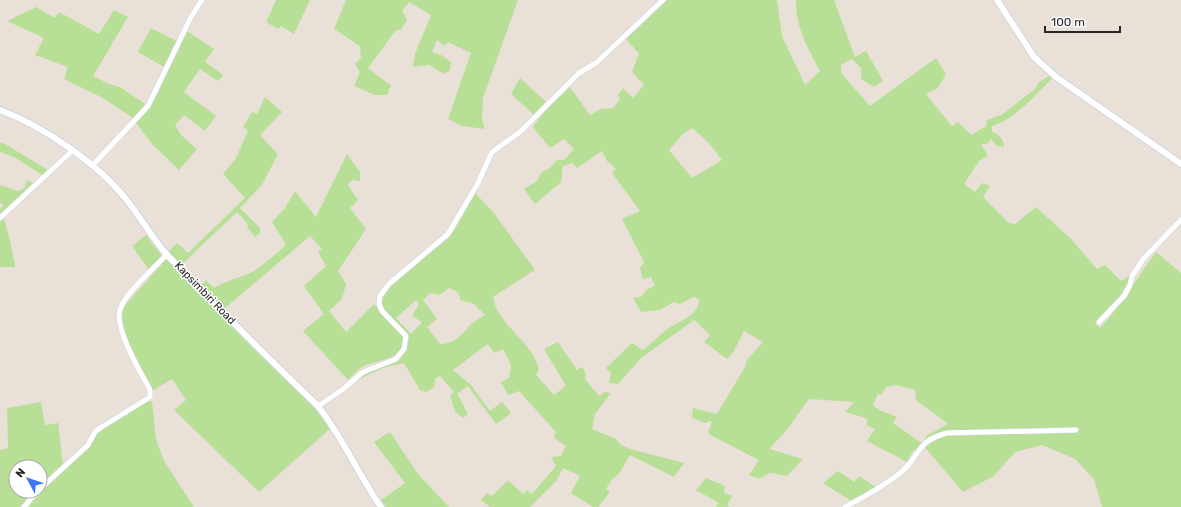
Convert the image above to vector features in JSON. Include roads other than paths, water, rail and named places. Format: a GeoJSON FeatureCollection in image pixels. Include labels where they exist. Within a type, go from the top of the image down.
{"type":"FeatureCollection","features":[{"type":"Feature","properties":{"kind":"street"},"geometry":{"type":"LineString","coordinates":[[93,165],[148,106],[191,17],[202,0]]}},
{"type":"Feature","properties":{"kind":"street"},"geometry":{"type":"LineString","coordinates":[[318,406],[342,390],[363,372],[394,360],[401,354],[406,336],[381,308],[378,302],[380,296],[398,276],[448,234],[478,183],[492,152],[520,132],[579,73],[596,63],[663,0]]}},
{"type":"Feature","properties":{"kind":"street"},"geometry":{"type":"LineString","coordinates":[[997,0],[1034,57],[1056,77],[1181,164]]}},
{"type":"Feature","properties":{"kind":"street","name":"Kapsimbiri Road"},"geometry":{"type":"LineString","coordinates":[[0,110],[37,127],[93,165],[125,197],[167,254],[318,406],[336,429],[371,492],[382,507]]}},
{"type":"Feature","properties":{"kind":"street"},"geometry":{"type":"LineString","coordinates":[[0,218],[72,151]]}},
{"type":"Feature","properties":{"kind":"street"},"geometry":{"type":"LineString","coordinates":[[1099,322],[1124,296],[1130,285],[1132,276],[1144,258],[1181,220]]}},
{"type":"Feature","properties":{"kind":"street"},"geometry":{"type":"LineString","coordinates":[[48,482],[88,445],[95,432],[150,397],[150,390],[120,327],[119,312],[128,296],[167,254]]}},
{"type":"Feature","properties":{"kind":"street"},"geometry":{"type":"LineString","coordinates":[[845,507],[869,495],[899,474],[909,464],[917,451],[929,440],[937,436],[947,433],[1076,430]]}},
{"type":"Feature","properties":{"kind":"street"},"geometry":{"type":"LineString","coordinates":[[24,507],[31,499]]}}]}
